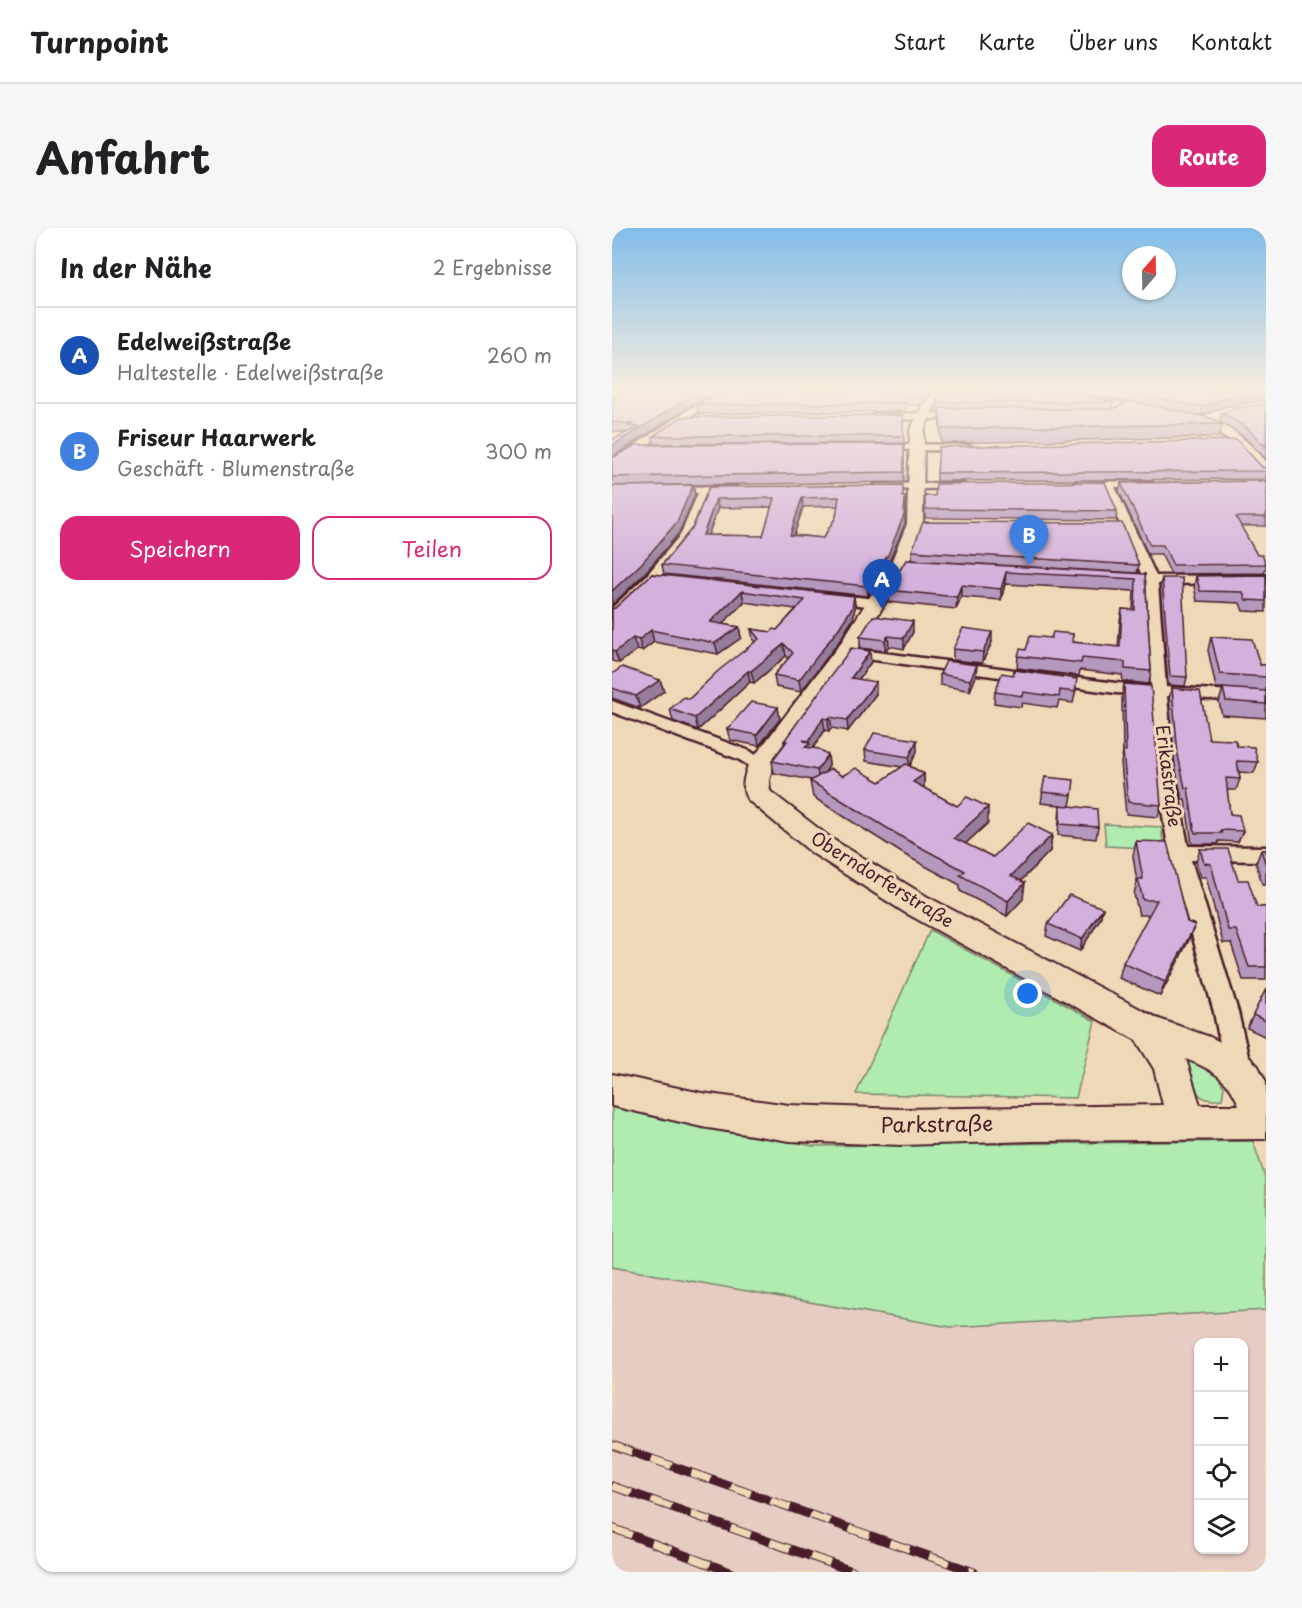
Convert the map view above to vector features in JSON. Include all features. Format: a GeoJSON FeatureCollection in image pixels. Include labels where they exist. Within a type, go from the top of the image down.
{"type":"FeatureCollection","features":[{"type":"Feature","properties":{"kind":"street"},"geometry":{"type":"LineString","coordinates":[[612,465],[631,454]]}},
{"type":"Feature","properties":{"kind":"street"},"geometry":{"type":"LineString","coordinates":[[612,706],[744,755],[761,765],[845,652],[904,565],[920,524],[915,454]]}},
{"type":"Feature","properties":{"kind":"street"},"geometry":{"type":"LineString","coordinates":[[1252,454],[1266,471]]}},
{"type":"Feature","properties":{"kind":"street","name":"Erikastraße"},"geometry":{"type":"LineString","coordinates":[[1108,484],[1122,526],[1146,579],[1159,692],[1163,765],[1179,853],[1226,1012],[1238,1069]]}},
{"type":"Feature","properties":{"kind":"street"},"geometry":{"type":"LineString","coordinates":[[1060,485],[1163,484]]}},
{"type":"Feature","properties":{"kind":"street"},"geometry":{"type":"LineString","coordinates":[[863,487],[976,485]]}},
{"type":"Feature","properties":{"kind":"street"},"geometry":{"type":"LineString","coordinates":[[612,491],[750,489]]}},
{"type":"Feature","properties":{"kind":"street"},"geometry":{"type":"LineString","coordinates":[[612,615],[656,579],[687,535],[705,490]]}},
{"type":"Feature","properties":{"kind":"street"},"geometry":{"type":"LineString","coordinates":[[1146,579],[1266,579]]}},
{"type":"Feature","properties":{"kind":"street"},"geometry":{"type":"LineString","coordinates":[[811,596],[877,603]]}},
{"type":"Feature","properties":{"kind":"street"},"geometry":{"type":"LineString","coordinates":[[845,652],[1159,692],[1266,698]]}},
{"type":"Feature","properties":{"kind":"street","name":"Oberndorferstraße"},"geometry":{"type":"LineString","coordinates":[[761,765],[756,780],[757,794],[822,846],[915,904],[1148,1030],[1189,1043],[1238,1069]]}},
{"type":"Feature","properties":{"kind":"street"},"geometry":{"type":"LineString","coordinates":[[1179,853],[1266,854]]}},
{"type":"Feature","properties":{"kind":"street","name":"Oberndorferstraße"},"geometry":{"type":"LineString","coordinates":[[1148,1030],[1171,1064],[1186,1122]]}},
{"type":"Feature","properties":{"kind":"street"},"geometry":{"type":"LineString","coordinates":[[1238,1069],[1248,1082],[1265,1122]]}},
{"type":"Feature","properties":{"kind":"street","name":"Parkstraße"},"geometry":{"type":"LineString","coordinates":[[612,1090],[702,1110],[789,1123],[902,1127],[1265,1122]]}},
{"type":"Feature","properties":{"kind":"shaded area"},"geometry":{"type":"Polygon","coordinates":[[[612,1267],[950,1327],[1266,1310],[1266,1572],[612,1572],[612,1267]]]}},
{"type":"Feature","properties":{"kind":"green space"},"geometry":{"type":"Polygon","coordinates":[[[1104,824],[1161,827],[1164,849],[1106,846],[1104,824]]]}},
{"type":"Feature","properties":{"kind":"green space"},"geometry":{"type":"Polygon","coordinates":[[[930,930],[1095,1021],[1076,1098],[856,1094],[930,930]]]}},
{"type":"Feature","properties":{"kind":"green space"},"geometry":{"type":"Polygon","coordinates":[[[1184,1054],[1215,1072],[1224,1087],[1222,1099],[1211,1100],[1198,1093],[1184,1054]]]}},
{"type":"Feature","properties":{"kind":"green space"},"geometry":{"type":"Polygon","coordinates":[[[612,1105],[813,1146],[1253,1141],[1266,1180],[1266,1310],[950,1327],[612,1267],[612,1105]]]}},
{"type":"Feature","properties":{"kind":"building"},"geometry":{"type":"Polygon","coordinates":[[[620,454],[904,454],[904,472],[612,477],[612,458],[620,454]]]}},
{"type":"Feature","properties":{"kind":"building"},"geometry":{"type":"Polygon","coordinates":[[[938,454],[1250,454],[1262,467],[1266,468],[1266,471],[937,473],[938,454]]]}},
{"type":"Feature","properties":{"kind":"building"},"geometry":{"type":"Polygon","coordinates":[[[1266,481],[1266,517],[1236,517],[1257,555],[1262,555],[1266,564],[1173,565],[1163,545],[1150,545],[1121,483],[1266,481]]]}},
{"type":"Feature","properties":{"kind":"building"},"geometry":{"type":"Polygon","coordinates":[[[1105,482],[1117,511],[925,509],[925,496],[935,496],[936,484],[1105,482]]]}},
{"type":"Feature","properties":{"kind":"building"},"geometry":{"type":"Polygon","coordinates":[[[693,485],[677,522],[641,564],[612,591],[612,486],[693,485]]]}},
{"type":"Feature","properties":{"kind":"building"},"geometry":{"type":"Polygon","coordinates":[[[903,485],[904,515],[888,555],[867,586],[662,565],[693,527],[709,487],[903,485]],[[839,497],[802,498],[790,535],[823,538],[836,517],[839,497]],[[774,498],[716,499],[703,535],[763,536],[774,498]]]}},
{"type":"Feature","properties":{"kind":"building"},"geometry":{"type":"Polygon","coordinates":[[[923,522],[1122,523],[1139,565],[912,551],[923,522]]]}},
{"type":"Feature","properties":{"kind":"building"},"geometry":{"type":"Polygon","coordinates":[[[906,560],[1145,574],[1151,671],[1125,669],[1125,662],[1082,658],[1081,663],[1018,656],[1020,649],[1026,650],[1030,636],[1051,638],[1053,632],[1073,634],[1072,642],[1120,647],[1122,609],[1135,610],[1136,579],[1006,572],[1001,589],[961,585],[957,597],[888,590],[906,560]]]}},
{"type":"Feature","properties":{"kind":"building"},"geometry":{"type":"Polygon","coordinates":[[[652,574],[854,596],[852,608],[839,628],[799,680],[774,675],[793,653],[784,644],[751,671],[748,671],[695,718],[670,709],[684,697],[689,699],[718,671],[759,639],[751,629],[771,632],[774,629],[777,630],[805,600],[742,591],[710,622],[739,627],[715,643],[651,630],[639,640],[633,638],[615,652],[612,651],[612,609],[652,574]]]}},
{"type":"Feature","properties":{"kind":"building"},"geometry":{"type":"Polygon","coordinates":[[[1266,575],[1266,601],[1246,600],[1243,592],[1200,591],[1196,576],[1266,575]]]}},
{"type":"Feature","properties":{"kind":"building"},"geometry":{"type":"Polygon","coordinates":[[[1162,578],[1182,578],[1187,677],[1170,676],[1162,578]]]}},
{"type":"Feature","properties":{"kind":"building"},"geometry":{"type":"Polygon","coordinates":[[[873,616],[913,621],[904,638],[888,636],[885,640],[860,637],[873,616]]]}},
{"type":"Feature","properties":{"kind":"building"},"geometry":{"type":"Polygon","coordinates":[[[963,628],[992,632],[983,652],[953,649],[963,628]]]}},
{"type":"Feature","properties":{"kind":"building"},"geometry":{"type":"Polygon","coordinates":[[[1211,637],[1252,639],[1260,665],[1266,665],[1266,677],[1220,674],[1211,637]]]}},
{"type":"Feature","properties":{"kind":"building"},"geometry":{"type":"Polygon","coordinates":[[[851,648],[870,651],[851,678],[876,682],[847,720],[823,718],[809,741],[803,740],[810,744],[805,747],[819,749],[828,755],[817,770],[772,761],[787,741],[784,741],[851,648]]]}},
{"type":"Feature","properties":{"kind":"building"},"geometry":{"type":"Polygon","coordinates":[[[946,661],[977,665],[970,680],[940,674],[946,661]]]}},
{"type":"Feature","properties":{"kind":"building"},"geometry":{"type":"Polygon","coordinates":[[[622,667],[660,680],[636,696],[612,688],[612,674],[622,667]]]}},
{"type":"Feature","properties":{"kind":"building"},"geometry":{"type":"Polygon","coordinates":[[[1014,670],[1077,679],[1075,692],[1060,690],[1059,697],[1023,692],[1022,696],[995,692],[1002,673],[1013,675],[1014,670]]]}},
{"type":"Feature","properties":{"kind":"building"},"geometry":{"type":"Polygon","coordinates":[[[1124,684],[1151,686],[1161,805],[1128,802],[1123,751],[1126,751],[1124,684]]]}},
{"type":"Feature","properties":{"kind":"building"},"geometry":{"type":"Polygon","coordinates":[[[1172,688],[1200,691],[1209,739],[1235,740],[1237,746],[1254,747],[1258,762],[1237,761],[1240,779],[1226,778],[1230,814],[1239,815],[1243,831],[1221,830],[1222,833],[1195,833],[1188,788],[1185,788],[1178,755],[1172,688]]]}},
{"type":"Feature","properties":{"kind":"building"},"geometry":{"type":"Polygon","coordinates":[[[1223,688],[1266,691],[1266,704],[1226,701],[1223,688]]]}},
{"type":"Feature","properties":{"kind":"building"},"geometry":{"type":"Polygon","coordinates":[[[751,702],[778,707],[757,735],[727,729],[751,702]]]}},
{"type":"Feature","properties":{"kind":"building"},"geometry":{"type":"Polygon","coordinates":[[[874,733],[917,740],[909,757],[865,750],[874,733]]]}},
{"type":"Feature","properties":{"kind":"building"},"geometry":{"type":"Polygon","coordinates":[[[906,764],[924,774],[913,782],[957,806],[967,797],[988,807],[954,838],[993,857],[1028,823],[1052,835],[1011,876],[1025,883],[1008,901],[960,875],[965,871],[905,839],[810,781],[831,769],[842,776],[856,768],[880,782],[906,764]]]}},
{"type":"Feature","properties":{"kind":"building"},"geometry":{"type":"Polygon","coordinates":[[[1045,777],[1074,780],[1072,795],[1042,792],[1045,777]]]}},
{"type":"Feature","properties":{"kind":"building"},"geometry":{"type":"Polygon","coordinates":[[[1060,805],[1097,809],[1098,827],[1060,824],[1060,805]]]}},
{"type":"Feature","properties":{"kind":"building"},"geometry":{"type":"Polygon","coordinates":[[[1136,841],[1167,842],[1187,922],[1195,925],[1165,982],[1123,963],[1157,900],[1143,900],[1138,879],[1143,879],[1136,841]]]}},
{"type":"Feature","properties":{"kind":"building"},"geometry":{"type":"Polygon","coordinates":[[[1200,849],[1228,849],[1238,880],[1248,880],[1257,907],[1266,907],[1266,967],[1249,967],[1236,930],[1228,930],[1211,864],[1204,863],[1200,849]]]}},
{"type":"Feature","properties":{"kind":"building"},"geometry":{"type":"Polygon","coordinates":[[[1261,850],[1266,850],[1266,865],[1261,850]]]}},
{"type":"Feature","properties":{"kind":"building"},"geometry":{"type":"Polygon","coordinates":[[[1069,895],[1103,908],[1082,939],[1048,924],[1069,895]]]}},
{"type":"Feature","properties":{"kind":"building"},"geometry":{"type":"Polygon","coordinates":[[[1266,989],[1266,1021],[1253,1015],[1266,989]]]}},
{"type":"Feature","properties":{"kind":"railway"},"geometry":{"type":"LineString","coordinates":[[612,1445],[974,1572]]}},
{"type":"Feature","properties":{"kind":"railway"},"geometry":{"type":"LineString","coordinates":[[612,1486],[855,1572]]}},
{"type":"Feature","properties":{"kind":"railway"},"geometry":{"type":"LineString","coordinates":[[612,1528],[730,1572]]}},
{"type":"Feature","properties":{"kind":"place","name":"Friseur Haarwerk"},"geometry":{"type":"Point","coordinates":[1029,565]}},
{"type":"Feature","properties":{"kind":"place","name":"Edelweißstraße"},"geometry":{"type":"Point","coordinates":[882,609]}}]}
